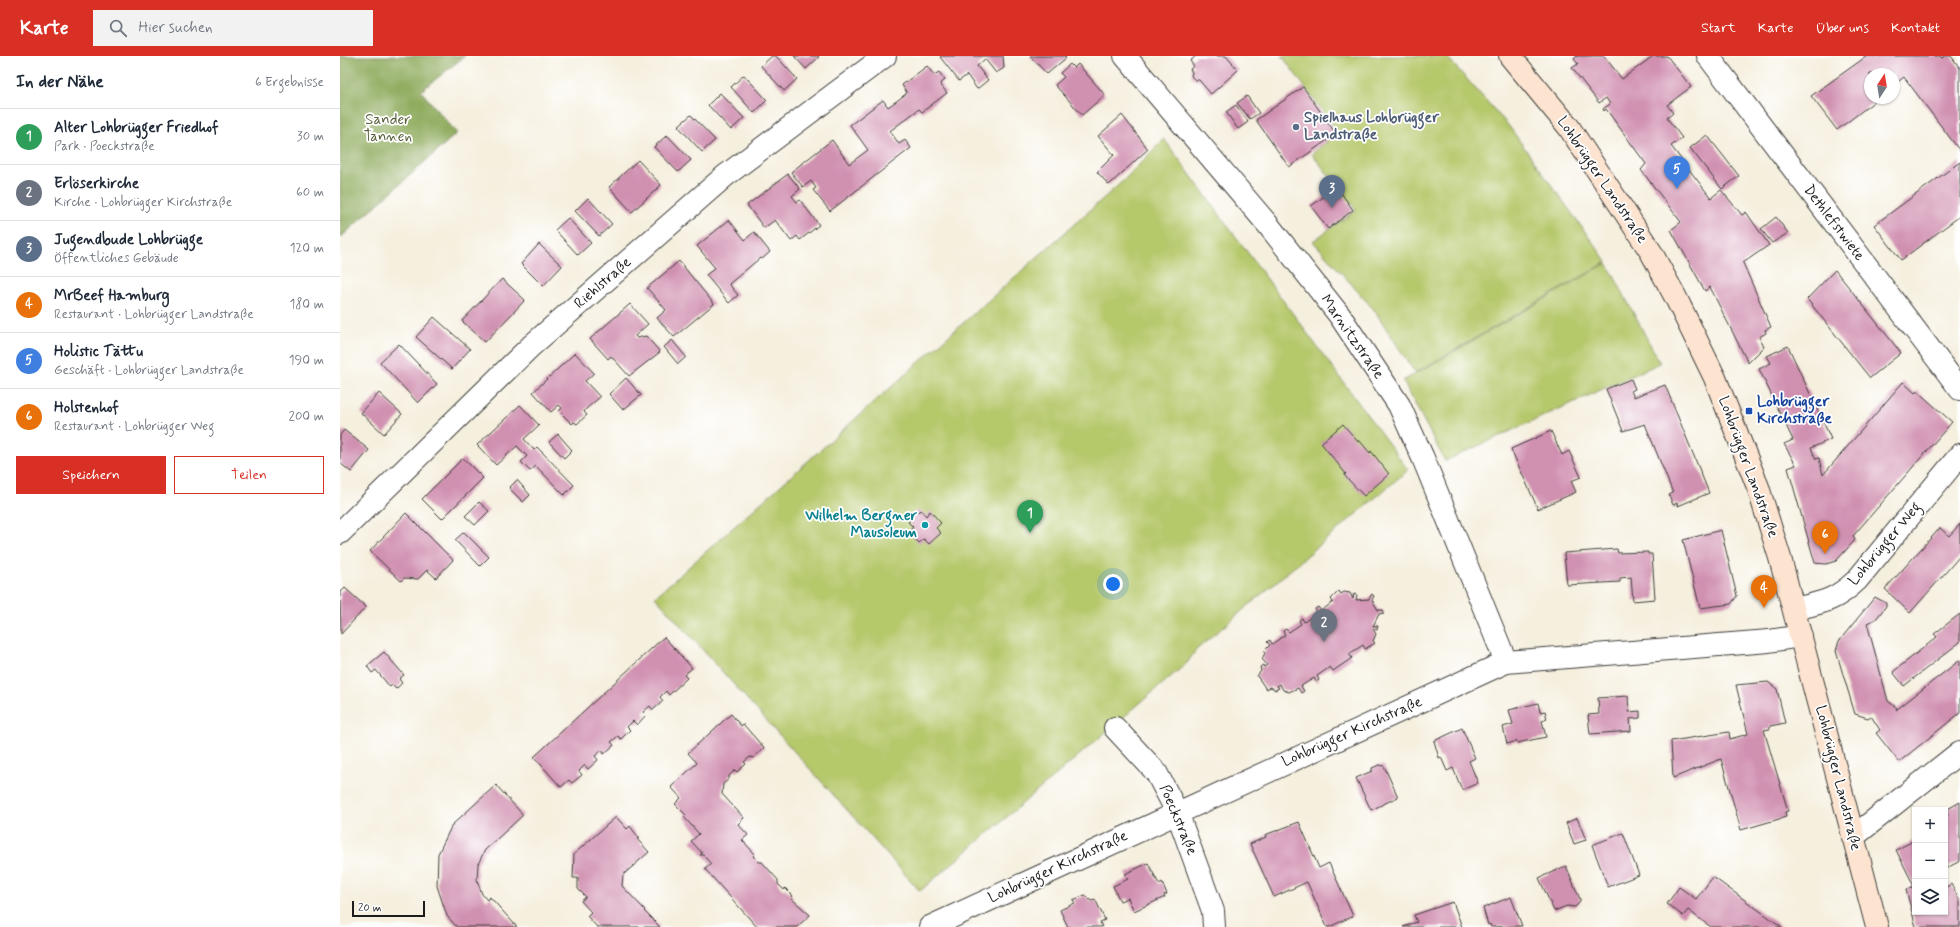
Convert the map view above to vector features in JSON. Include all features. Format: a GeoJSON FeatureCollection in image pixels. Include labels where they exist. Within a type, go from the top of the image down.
{"type":"FeatureCollection","features":[{"type":"Feature","properties":{"kind":"street","name":"Riehlstraße"},"geometry":{"type":"LineString","coordinates":[[340,533],[531,346],[724,176],[885,56]]}},
{"type":"Feature","properties":{"kind":"street","name":"Marnitzstraße"},"geometry":{"type":"LineString","coordinates":[[1125,56],[1269,226],[1340,316],[1398,405],[1423,458],[1506,662]]}},
{"type":"Feature","properties":{"kind":"street","name":"Lohbrügger Landstraße"},"geometry":{"type":"LineString","coordinates":[[1510,56],[1568,126],[1651,252],[1680,305],[1709,364],[1733,419],[1758,487],[1795,609],[1877,927]]}},
{"type":"Feature","properties":{"kind":"street","name":"Dethlefstwiete"},"geometry":{"type":"LineString","coordinates":[[1708,56],[1960,389]]}},
{"type":"Feature","properties":{"kind":"street","name":"Lohbrügger Weg"},"geometry":{"type":"LineString","coordinates":[[1795,609],[1826,602],[1843,593],[1857,580],[1960,455]]}},
{"type":"Feature","properties":{"kind":"street","name":"Lohbrügger Kirchstraße"},"geometry":{"type":"LineString","coordinates":[[930,927],[1177,812],[1506,662],[1769,641],[1801,636]]}},
{"type":"Feature","properties":{"kind":"street","name":"Poeckstraße"},"geometry":{"type":"LineString","coordinates":[[1115,728],[1156,772],[1177,812],[1213,911],[1214,927]]}},
{"type":"Feature","properties":{"kind":"street"},"geometry":{"type":"LineString","coordinates":[[1853,837],[1960,752]]}},
{"type":"Feature","properties":{"kind":"green space","name":"Sander Tannen"},"geometry":{"type":"Polygon","coordinates":[[[340,56],[465,56],[421,91],[457,133],[340,238],[340,56]]]}},
{"type":"Feature","properties":{"kind":"green space"},"geometry":{"type":"Polygon","coordinates":[[[1282,56],[1446,56],[1508,125],[1607,262],[1415,373],[1375,311],[1313,241],[1356,210],[1312,154],[1338,132],[1282,56]]]}},
{"type":"Feature","properties":{"kind":"green space"},"geometry":{"type":"Polygon","coordinates":[[[1164,139],[1408,470],[1196,650],[1187,663],[920,891],[655,597],[1124,180],[1164,139]]]}},
{"type":"Feature","properties":{"kind":"green space"},"geometry":{"type":"Polygon","coordinates":[[[1607,263],[1660,363],[1445,461],[1403,381],[1607,263]]]}},
{"type":"Feature","properties":{"kind":"building"},"geometry":{"type":"Polygon","coordinates":[[[772,56],[776,56],[797,79],[784,91],[761,66],[772,56]]]}},
{"type":"Feature","properties":{"kind":"building"},"geometry":{"type":"Polygon","coordinates":[[[794,56],[818,56],[819,57],[806,69],[794,56]]]}},
{"type":"Feature","properties":{"kind":"building"},"geometry":{"type":"Polygon","coordinates":[[[1003,56],[1004,68],[996,73],[985,59],[977,66],[988,80],[977,89],[967,75],[959,81],[940,57],[1003,56]]]}},
{"type":"Feature","properties":{"kind":"building"},"geometry":{"type":"Polygon","coordinates":[[[1030,56],[1064,56],[1066,58],[1047,74],[1030,56]]]}},
{"type":"Feature","properties":{"kind":"building"},"geometry":{"type":"Polygon","coordinates":[[[1196,56],[1226,56],[1238,70],[1211,94],[1199,80],[1195,80],[1191,76],[1192,72],[1190,69],[1194,66],[1190,61],[1196,56]]]}},
{"type":"Feature","properties":{"kind":"building"},"geometry":{"type":"Polygon","coordinates":[[[1577,56],[1604,56],[1622,79],[1653,56],[1667,56],[1691,87],[1667,105],[1673,113],[1667,118],[1682,138],[1671,146],[1711,198],[1721,190],[1742,215],[1746,212],[1769,245],[1743,263],[1771,327],[1765,330],[1766,333],[1759,337],[1764,347],[1748,363],[1710,287],[1705,291],[1671,230],[1681,222],[1641,170],[1646,164],[1606,109],[1604,111],[1603,109],[1610,104],[1606,98],[1599,103],[1572,68],[1578,64],[1574,59],[1577,56]]]}},
{"type":"Feature","properties":{"kind":"building"},"geometry":{"type":"Polygon","coordinates":[[[1867,56],[1940,56],[1942,58],[1945,56],[1951,56],[1960,68],[1960,151],[1904,77],[1900,80],[1900,68],[1864,68],[1864,104],[1871,104],[1837,130],[1811,96],[1867,56]]]}},
{"type":"Feature","properties":{"kind":"building"},"geometry":{"type":"Polygon","coordinates":[[[1070,64],[1074,68],[1078,64],[1105,95],[1082,115],[1055,85],[1064,77],[1060,73],[1070,64]]]}},
{"type":"Feature","properties":{"kind":"building"},"geometry":{"type":"Polygon","coordinates":[[[927,66],[934,75],[939,72],[945,80],[940,84],[947,93],[922,112],[919,109],[890,131],[899,144],[905,140],[911,148],[830,211],[813,190],[816,188],[811,181],[803,187],[791,172],[832,140],[849,164],[868,150],[850,125],[883,100],[888,107],[898,100],[907,93],[902,85],[927,66]]]}},
{"type":"Feature","properties":{"kind":"building"},"geometry":{"type":"Polygon","coordinates":[[[744,75],[767,100],[754,113],[731,87],[744,75]]]}},
{"type":"Feature","properties":{"kind":"building","name":"Spielhaus Lohbrügger Landstraße"},"geometry":{"type":"Polygon","coordinates":[[[1303,87],[1336,134],[1289,167],[1256,120],[1303,87]]]}},
{"type":"Feature","properties":{"kind":"building"},"geometry":{"type":"Polygon","coordinates":[[[720,93],[744,118],[731,130],[708,105],[720,93]]]}},
{"type":"Feature","properties":{"kind":"building"},"geometry":{"type":"Polygon","coordinates":[[[1247,96],[1259,113],[1250,119],[1237,103],[1247,96]]]}},
{"type":"Feature","properties":{"kind":"building"},"geometry":{"type":"Polygon","coordinates":[[[1236,105],[1248,122],[1238,129],[1226,112],[1236,105]]]}},
{"type":"Feature","properties":{"kind":"building"},"geometry":{"type":"Polygon","coordinates":[[[691,115],[715,140],[702,152],[678,126],[691,115]]]}},
{"type":"Feature","properties":{"kind":"building"},"geometry":{"type":"Polygon","coordinates":[[[1122,115],[1148,149],[1109,185],[1097,172],[1114,155],[1098,136],[1122,115]]]}},
{"type":"Feature","properties":{"kind":"building"},"geometry":{"type":"Polygon","coordinates":[[[667,135],[691,160],[678,172],[654,147],[667,135]]]}},
{"type":"Feature","properties":{"kind":"building"},"geometry":{"type":"Polygon","coordinates":[[[1707,135],[1739,176],[1722,189],[1690,148],[1707,135]]]}},
{"type":"Feature","properties":{"kind":"building"},"geometry":{"type":"Polygon","coordinates":[[[638,160],[661,185],[632,212],[609,187],[638,160]]]}},
{"type":"Feature","properties":{"kind":"building"},"geometry":{"type":"Polygon","coordinates":[[[1960,162],[1960,216],[1901,260],[1874,225],[1960,162]]]}},
{"type":"Feature","properties":{"kind":"building"},"geometry":{"type":"Polygon","coordinates":[[[788,174],[800,189],[792,196],[797,202],[800,200],[819,225],[800,240],[797,236],[791,241],[775,220],[764,228],[747,205],[788,174]]]}},
{"type":"Feature","properties":{"kind":"building"},"geometry":{"type":"Polygon","coordinates":[[[1337,187],[1353,210],[1328,229],[1311,206],[1337,187]]]}},
{"type":"Feature","properties":{"kind":"building"},"geometry":{"type":"Polygon","coordinates":[[[588,198],[612,224],[599,236],[575,211],[588,198]]]}},
{"type":"Feature","properties":{"kind":"building"},"geometry":{"type":"Polygon","coordinates":[[[1776,217],[1788,233],[1772,243],[1761,229],[1776,217]]]}},
{"type":"Feature","properties":{"kind":"building"},"geometry":{"type":"Polygon","coordinates":[[[568,218],[591,243],[578,255],[555,230],[568,218]]]}},
{"type":"Feature","properties":{"kind":"building"},"geometry":{"type":"Polygon","coordinates":[[[729,220],[745,240],[754,232],[770,252],[762,259],[760,258],[729,284],[738,295],[729,303],[706,275],[715,268],[697,246],[729,220]]]}},
{"type":"Feature","properties":{"kind":"building"},"geometry":{"type":"Polygon","coordinates":[[[539,244],[562,266],[543,286],[521,264],[539,244]]]}},
{"type":"Feature","properties":{"kind":"building"},"geometry":{"type":"Polygon","coordinates":[[[679,261],[714,304],[674,337],[657,318],[666,310],[647,288],[679,261]]]}},
{"type":"Feature","properties":{"kind":"building"},"geometry":{"type":"Polygon","coordinates":[[[1835,270],[1901,353],[1870,378],[1807,299],[1835,270]]]}},
{"type":"Feature","properties":{"kind":"building"},"geometry":{"type":"Polygon","coordinates":[[[502,279],[525,300],[485,342],[462,321],[502,279]]]}},
{"type":"Feature","properties":{"kind":"building"},"geometry":{"type":"Polygon","coordinates":[[[630,304],[648,324],[635,336],[637,338],[646,336],[660,352],[629,376],[611,356],[608,359],[590,339],[630,304]]]}},
{"type":"Feature","properties":{"kind":"building"},"geometry":{"type":"Polygon","coordinates":[[[434,317],[470,349],[452,369],[416,337],[434,317]]]}},
{"type":"Feature","properties":{"kind":"building"},"geometry":{"type":"Polygon","coordinates":[[[672,340],[686,357],[678,364],[664,347],[672,340]]]}},
{"type":"Feature","properties":{"kind":"building"},"geometry":{"type":"Polygon","coordinates":[[[399,344],[437,384],[418,403],[380,362],[399,344]]]}},
{"type":"Feature","properties":{"kind":"building"},"geometry":{"type":"Polygon","coordinates":[[[1788,346],[1831,439],[1811,448],[1816,459],[1819,458],[1823,475],[1903,382],[1915,393],[1917,391],[1952,422],[1853,536],[1855,540],[1836,561],[1826,564],[1815,563],[1788,468],[1796,465],[1784,444],[1793,440],[1759,369],[1771,363],[1767,356],[1788,346]]]}},
{"type":"Feature","properties":{"kind":"building"},"geometry":{"type":"Polygon","coordinates":[[[575,353],[594,373],[585,381],[600,397],[586,409],[584,412],[587,415],[577,424],[574,422],[572,424],[559,411],[562,408],[559,405],[551,412],[533,392],[575,353]]]}},
{"type":"Feature","properties":{"kind":"building"},"geometry":{"type":"Polygon","coordinates":[[[626,378],[641,395],[623,410],[609,394],[626,378]]]}},
{"type":"Feature","properties":{"kind":"building"},"geometry":{"type":"Polygon","coordinates":[[[1631,379],[1635,389],[1631,391],[1634,397],[1665,385],[1709,493],[1678,506],[1677,503],[1673,505],[1669,495],[1673,493],[1645,424],[1623,431],[1606,389],[1631,379]]]}},
{"type":"Feature","properties":{"kind":"building"},"geometry":{"type":"Polygon","coordinates":[[[379,393],[402,414],[384,434],[361,413],[379,393]]]}},
{"type":"Feature","properties":{"kind":"building"},"geometry":{"type":"Polygon","coordinates":[[[520,405],[539,425],[524,439],[534,450],[537,447],[574,485],[564,495],[536,466],[530,471],[521,462],[527,456],[517,446],[496,465],[477,445],[520,405]]]}},
{"type":"Feature","properties":{"kind":"building"},"geometry":{"type":"Polygon","coordinates":[[[1343,424],[1358,442],[1359,440],[1370,453],[1371,451],[1389,474],[1364,496],[1344,475],[1346,474],[1321,443],[1343,424]]]}},
{"type":"Feature","properties":{"kind":"building"},"geometry":{"type":"Polygon","coordinates":[[[344,430],[369,450],[351,472],[340,463],[340,435],[344,430]]]}},
{"type":"Feature","properties":{"kind":"building"},"geometry":{"type":"Polygon","coordinates":[[[1551,431],[1562,455],[1569,451],[1581,477],[1571,481],[1576,492],[1538,509],[1511,449],[1551,431]]]}},
{"type":"Feature","properties":{"kind":"building"},"geometry":{"type":"Polygon","coordinates":[[[558,434],[572,450],[564,458],[549,442],[558,434]]]}},
{"type":"Feature","properties":{"kind":"building"},"geometry":{"type":"Polygon","coordinates":[[[463,458],[483,478],[442,519],[422,499],[463,458]]]}},
{"type":"Feature","properties":{"kind":"building"},"geometry":{"type":"Polygon","coordinates":[[[517,480],[530,495],[523,502],[509,488],[517,480]]]}},
{"type":"Feature","properties":{"kind":"building"},"geometry":{"type":"Polygon","coordinates":[[[479,502],[489,511],[475,525],[465,516],[479,502]]]}},
{"type":"Feature","properties":{"kind":"building","name":"Wilhelm Bergner Mausoleum"},"geometry":{"type":"Polygon","coordinates":[[[917,510],[919,512],[921,510],[926,516],[930,511],[941,523],[936,528],[941,533],[929,544],[924,539],[919,543],[908,532],[913,527],[908,522],[910,520],[908,518],[917,510]]]}},
{"type":"Feature","properties":{"kind":"building"},"geometry":{"type":"Polygon","coordinates":[[[406,513],[453,560],[436,578],[427,570],[418,579],[404,578],[401,581],[370,551],[406,513]]]}},
{"type":"Feature","properties":{"kind":"building"},"geometry":{"type":"Polygon","coordinates":[[[1960,524],[1960,556],[1910,613],[1885,589],[1940,528],[1949,536],[1960,524]]]}},
{"type":"Feature","properties":{"kind":"building"},"geometry":{"type":"Polygon","coordinates":[[[1721,530],[1737,596],[1731,604],[1700,608],[1683,540],[1721,530]]]}},
{"type":"Feature","properties":{"kind":"building"},"geometry":{"type":"Polygon","coordinates":[[[464,532],[489,557],[480,566],[455,540],[464,532]]]}},
{"type":"Feature","properties":{"kind":"building"},"geometry":{"type":"Polygon","coordinates":[[[1617,549],[1618,553],[1648,552],[1648,554],[1652,554],[1655,599],[1633,601],[1631,577],[1620,578],[1620,582],[1567,585],[1564,553],[1617,549]]]}},
{"type":"Feature","properties":{"kind":"building"},"geometry":{"type":"Polygon","coordinates":[[[345,588],[366,607],[341,634],[340,591],[341,592],[345,588]]]}},
{"type":"Feature","properties":{"kind":"building"},"geometry":{"type":"Polygon","coordinates":[[[1339,591],[1341,594],[1344,592],[1350,593],[1353,599],[1354,594],[1357,595],[1356,600],[1369,599],[1372,594],[1374,596],[1372,600],[1378,610],[1383,610],[1384,613],[1379,614],[1373,626],[1378,626],[1377,630],[1373,629],[1376,634],[1373,641],[1375,643],[1365,649],[1363,645],[1349,654],[1352,658],[1333,671],[1330,667],[1317,676],[1319,680],[1316,682],[1314,678],[1301,686],[1304,691],[1301,693],[1298,688],[1289,692],[1283,690],[1280,684],[1277,686],[1279,688],[1275,690],[1271,687],[1266,689],[1257,676],[1261,671],[1260,667],[1267,665],[1262,659],[1265,653],[1264,651],[1270,645],[1267,642],[1270,640],[1272,644],[1285,635],[1283,631],[1286,629],[1289,632],[1301,624],[1299,620],[1302,618],[1304,622],[1317,613],[1315,609],[1318,607],[1321,611],[1333,602],[1331,599],[1339,591]]]}},
{"type":"Feature","properties":{"kind":"building"},"geometry":{"type":"Polygon","coordinates":[[[1875,597],[1886,603],[1886,606],[1876,619],[1867,623],[1888,701],[1897,708],[1896,710],[1960,660],[1960,713],[1899,762],[1876,733],[1880,730],[1871,716],[1868,718],[1855,714],[1836,651],[1839,641],[1875,597]]]}},
{"type":"Feature","properties":{"kind":"building"},"geometry":{"type":"Polygon","coordinates":[[[1960,614],[1960,642],[1904,686],[1893,672],[1937,637],[1934,634],[1960,614]]]}},
{"type":"Feature","properties":{"kind":"building"},"geometry":{"type":"Polygon","coordinates":[[[664,637],[692,668],[684,675],[687,678],[669,695],[666,691],[660,697],[663,701],[653,710],[650,706],[643,712],[646,715],[637,725],[633,721],[627,727],[630,730],[621,739],[618,736],[611,742],[614,745],[604,754],[602,750],[595,756],[598,760],[588,769],[585,765],[579,771],[582,775],[572,783],[569,780],[561,787],[534,757],[664,637]]]}},
{"type":"Feature","properties":{"kind":"building"},"geometry":{"type":"Polygon","coordinates":[[[384,652],[404,675],[399,679],[402,683],[396,689],[392,685],[390,687],[376,670],[372,673],[367,666],[384,652]]]}},
{"type":"Feature","properties":{"kind":"building"},"geometry":{"type":"Polygon","coordinates":[[[1768,682],[1777,689],[1785,723],[1770,726],[1770,729],[1764,730],[1788,811],[1785,812],[1786,817],[1741,830],[1721,759],[1673,778],[1671,741],[1729,732],[1730,739],[1748,734],[1736,685],[1768,682]]]}},
{"type":"Feature","properties":{"kind":"building"},"geometry":{"type":"Polygon","coordinates":[[[1628,696],[1629,712],[1640,711],[1640,718],[1630,719],[1631,731],[1590,734],[1588,715],[1599,714],[1598,698],[1628,696]]]}},
{"type":"Feature","properties":{"kind":"building"},"geometry":{"type":"Polygon","coordinates":[[[1538,703],[1540,712],[1545,711],[1547,719],[1542,721],[1546,737],[1507,744],[1503,727],[1513,724],[1509,710],[1538,703]]]}},
{"type":"Feature","properties":{"kind":"building"},"geometry":{"type":"Polygon","coordinates":[[[731,714],[741,726],[743,724],[764,748],[753,758],[750,757],[744,762],[746,764],[737,772],[735,770],[729,776],[729,779],[723,784],[722,794],[744,818],[738,824],[748,835],[742,840],[755,854],[753,856],[759,862],[762,862],[778,880],[778,884],[784,890],[785,888],[793,896],[791,898],[810,915],[797,927],[757,927],[705,869],[711,864],[703,855],[700,855],[702,853],[691,841],[699,834],[684,817],[686,815],[675,804],[681,798],[671,787],[697,763],[688,753],[731,714]]]}},
{"type":"Feature","properties":{"kind":"building"},"geometry":{"type":"Polygon","coordinates":[[[1462,728],[1475,758],[1469,761],[1478,783],[1462,790],[1453,768],[1447,771],[1441,757],[1439,758],[1434,741],[1462,728]]]}},
{"type":"Feature","properties":{"kind":"building"},"geometry":{"type":"Polygon","coordinates":[[[1379,765],[1384,766],[1398,797],[1371,810],[1356,778],[1372,771],[1372,768],[1379,765]]]}},
{"type":"Feature","properties":{"kind":"building"},"geometry":{"type":"Polygon","coordinates":[[[496,785],[523,815],[485,850],[478,864],[477,880],[482,894],[487,900],[490,897],[517,927],[457,927],[447,916],[437,886],[438,854],[452,825],[496,785]]]}},
{"type":"Feature","properties":{"kind":"building"},"geometry":{"type":"Polygon","coordinates":[[[1960,802],[1960,861],[1948,867],[1948,815],[1948,809],[1960,802]]]}},
{"type":"Feature","properties":{"kind":"building"},"geometry":{"type":"Polygon","coordinates":[[[616,817],[627,829],[630,826],[639,838],[637,839],[649,852],[623,875],[622,886],[660,927],[597,927],[587,916],[591,912],[581,901],[586,897],[578,889],[578,878],[573,878],[574,854],[616,817]]]}},
{"type":"Feature","properties":{"kind":"building"},"geometry":{"type":"Polygon","coordinates":[[[1577,818],[1586,840],[1574,844],[1566,823],[1577,818]]]}},
{"type":"Feature","properties":{"kind":"building"},"geometry":{"type":"Polygon","coordinates":[[[1299,822],[1319,868],[1329,863],[1353,916],[1329,927],[1327,927],[1307,882],[1274,897],[1250,844],[1266,837],[1265,835],[1299,822]]]}},
{"type":"Feature","properties":{"kind":"building"},"geometry":{"type":"Polygon","coordinates":[[[1623,833],[1639,875],[1608,887],[1592,845],[1623,833]]]}},
{"type":"Feature","properties":{"kind":"building"},"geometry":{"type":"Polygon","coordinates":[[[1912,842],[1912,882],[1896,850],[1912,842]]]}},
{"type":"Feature","properties":{"kind":"building"},"geometry":{"type":"Polygon","coordinates":[[[1148,863],[1159,884],[1162,882],[1167,894],[1164,895],[1165,897],[1134,911],[1128,898],[1120,901],[1113,886],[1128,879],[1125,874],[1148,863]]]}},
{"type":"Feature","properties":{"kind":"building"},"geometry":{"type":"Polygon","coordinates":[[[1566,866],[1580,902],[1575,907],[1567,906],[1554,911],[1539,878],[1566,866]]]}},
{"type":"Feature","properties":{"kind":"building"},"geometry":{"type":"Polygon","coordinates":[[[1713,877],[1782,927],[1711,927],[1688,910],[1683,916],[1667,904],[1679,887],[1696,899],[1713,877]]]}},
{"type":"Feature","properties":{"kind":"building"},"geometry":{"type":"Polygon","coordinates":[[[1951,884],[1960,901],[1960,927],[1916,927],[1913,915],[1948,915],[1948,886],[1951,884]]]}},
{"type":"Feature","properties":{"kind":"building"},"geometry":{"type":"Polygon","coordinates":[[[1912,887],[1912,912],[1906,890],[1912,887]]]}},
{"type":"Feature","properties":{"kind":"building"},"geometry":{"type":"Polygon","coordinates":[[[1085,895],[1091,901],[1095,899],[1105,920],[1100,922],[1102,927],[1068,927],[1060,910],[1075,903],[1073,900],[1085,895]]]}},
{"type":"Feature","properties":{"kind":"building"},"geometry":{"type":"Polygon","coordinates":[[[1511,897],[1522,926],[1491,927],[1490,924],[1488,925],[1483,908],[1511,897]]]}},
{"type":"Feature","properties":{"kind":"building"},"geometry":{"type":"Polygon","coordinates":[[[1453,902],[1462,927],[1403,927],[1417,922],[1414,915],[1453,902]]]}},
{"type":"Feature","properties":{"kind":"place","name":"Spielhaus Lohbrügger Landstraße"},"geometry":{"type":"Point","coordinates":[1296,127]}},
{"type":"Feature","properties":{"kind":"place","name":"Holistic Tättu"},"geometry":{"type":"Point","coordinates":[1677,189]}},
{"type":"Feature","properties":{"kind":"place","name":"Jugendbude Lohbrügge"},"geometry":{"type":"Point","coordinates":[1332,208]}},
{"type":"Feature","properties":{"kind":"place","name":"Lohbrügger Kirchstraße"},"geometry":{"type":"Point","coordinates":[1749,411]}},
{"type":"Feature","properties":{"kind":"place","name":"Wilhelm Bergner Mausoleum"},"geometry":{"type":"Point","coordinates":[925,525]}},
{"type":"Feature","properties":{"kind":"place","name":"Alter Lohbrügger Friedhof"},"geometry":{"type":"Point","coordinates":[1030,533]}},
{"type":"Feature","properties":{"kind":"place","name":"Holstenhof"},"geometry":{"type":"Point","coordinates":[1825,554]}},
{"type":"Feature","properties":{"kind":"place","name":"MrBeef Hamburg"},"geometry":{"type":"Point","coordinates":[1764,608]}},
{"type":"Feature","properties":{"kind":"place","name":"Erlöserkirche"},"geometry":{"type":"Point","coordinates":[1324,642]}}]}
